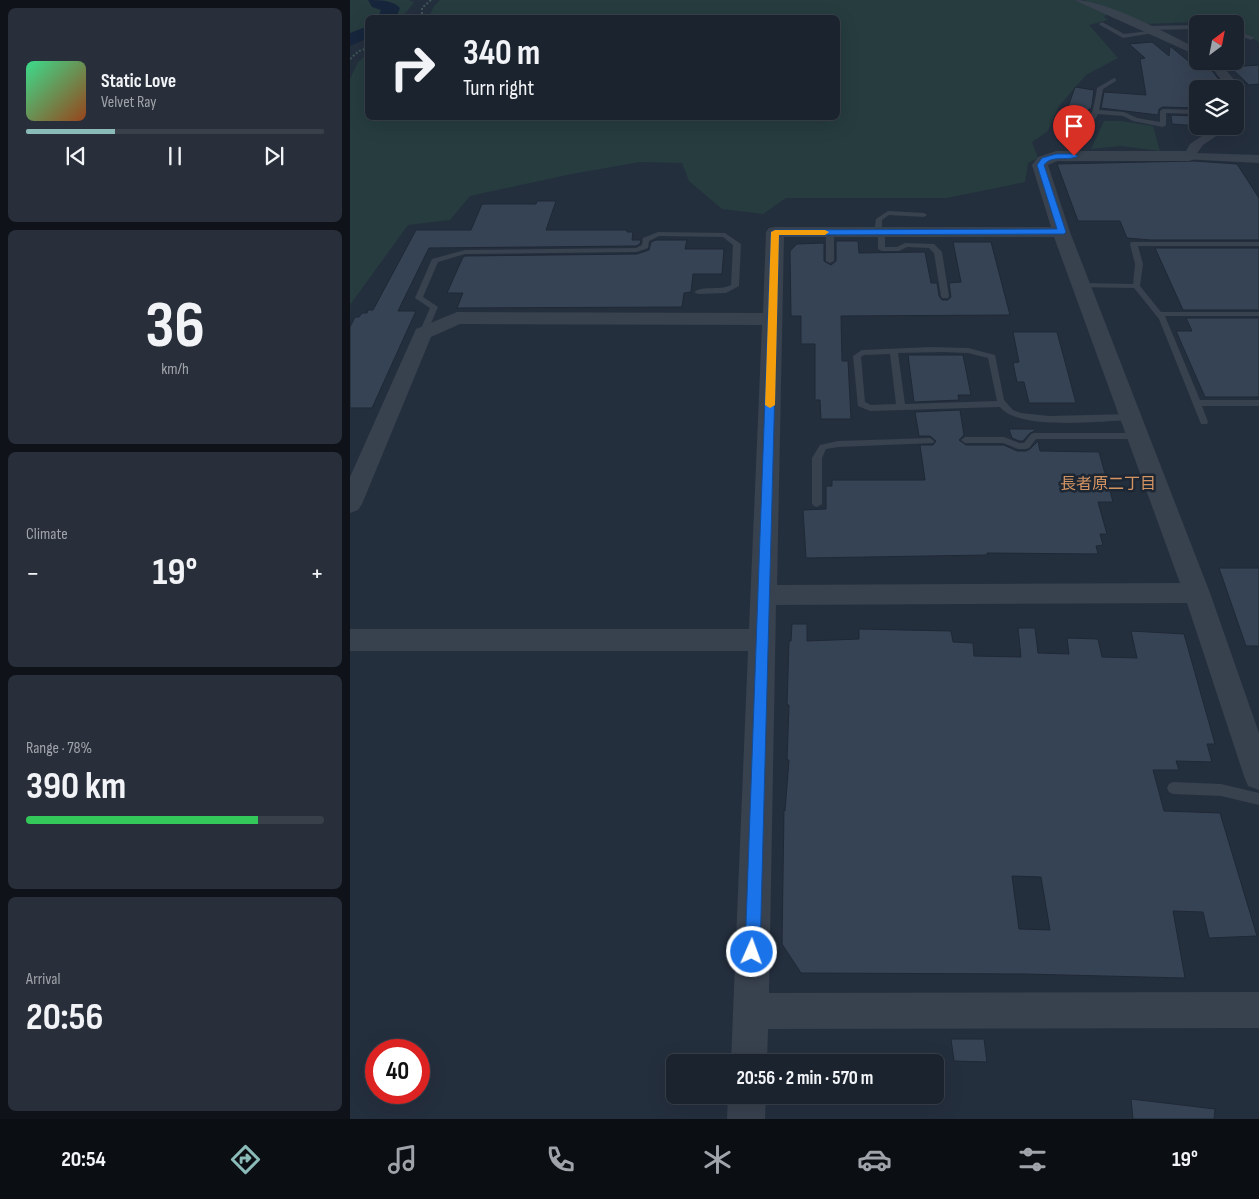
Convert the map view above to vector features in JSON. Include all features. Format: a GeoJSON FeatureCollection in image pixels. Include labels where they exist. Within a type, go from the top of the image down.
{"type":"FeatureCollection","features":[{"type":"Feature","properties":{"kind":"street"},"geometry":{"type":"LineString","coordinates":[[1079,0],[1152,30],[1189,48]]}},
{"type":"Feature","properties":{"kind":"street"},"geometry":{"type":"LineString","coordinates":[[1220,70],[1229,80]]}},
{"type":"Feature","properties":{"kind":"street"},"geometry":{"type":"LineString","coordinates":[[1189,156],[1196,145],[1211,135]]}},
{"type":"Feature","properties":{"kind":"street"},"geometry":{"type":"LineString","coordinates":[[1259,159],[1189,156],[1056,156],[1044,160],[1040,165],[1062,232],[1197,593],[1259,776]]}},
{"type":"Feature","properties":{"kind":"street"},"geometry":{"type":"LineString","coordinates":[[749,1054],[775,232],[1062,232]]}},
{"type":"Feature","properties":{"kind":"street"},"geometry":{"type":"LineString","coordinates":[[350,504],[424,333],[457,318],[772,319]]}},
{"type":"Feature","properties":{"kind":"street"},"geometry":{"type":"LineString","coordinates":[[764,595],[1197,593]]}},
{"type":"Feature","properties":{"kind":"street"},"geometry":{"type":"LineString","coordinates":[[350,640],[762,640]]}},
{"type":"Feature","properties":{"kind":"street"},"geometry":{"type":"LineString","coordinates":[[751,1011],[1259,1010]]}},
{"type":"Feature","properties":{"kind":"street"},"geometry":{"type":"LineString","coordinates":[[746,1119],[747,1104]]}},
{"type":"Feature","properties":{"kind":"lane"},"geometry":{"type":"LineString","coordinates":[[1102,24],[1123,36],[1152,30],[1189,27]]}},
{"type":"Feature","properties":{"kind":"lane"},"geometry":{"type":"LineString","coordinates":[[1244,36],[1250,38]]}},
{"type":"Feature","properties":{"kind":"lane"},"geometry":{"type":"LineString","coordinates":[[1074,156],[1073,143],[1088,132],[1096,112],[1100,88],[1114,80]]}},
{"type":"Feature","properties":{"kind":"lane"},"geometry":{"type":"LineString","coordinates":[[1096,112],[1124,114],[1135,120],[1163,124],[1163,111],[1189,112]]}},
{"type":"Feature","properties":{"kind":"lane"},"geometry":{"type":"LineString","coordinates":[[924,215],[888,213],[879,219],[882,249],[898,249],[904,245],[931,246],[938,252],[946,296]]}},
{"type":"Feature","properties":{"kind":"lane"},"geometry":{"type":"LineString","coordinates":[[830,232],[830,260]]}},
{"type":"Feature","properties":{"kind":"lane"},"geometry":{"type":"LineString","coordinates":[[424,333],[434,307],[419,298],[435,261],[465,252],[637,250],[644,246],[646,240],[658,234],[725,235],[737,244],[735,286],[726,290],[698,292]]}},
{"type":"Feature","properties":{"kind":"lane"},"geometry":{"type":"LineString","coordinates":[[1204,422],[1162,319],[1136,286],[1139,264],[1134,244],[1259,244]]}},
{"type":"Feature","properties":{"kind":"lane"},"geometry":{"type":"LineString","coordinates":[[1082,286],[1136,286]]}},
{"type":"Feature","properties":{"kind":"lane"},"geometry":{"type":"LineString","coordinates":[[1159,314],[1259,314]]}},
{"type":"Feature","properties":{"kind":"lane"},"geometry":{"type":"LineString","coordinates":[[1004,404],[870,408],[861,404],[857,356],[862,352],[962,350],[982,352],[992,357],[1000,400],[1004,404],[1010,413],[1031,419],[1135,426]]}},
{"type":"Feature","properties":{"kind":"lane"},"geometry":{"type":"LineString","coordinates":[[894,351],[901,407]]}},
{"type":"Feature","properties":{"kind":"lane"},"geometry":{"type":"LineString","coordinates":[[1197,403],[1259,403]]}},
{"type":"Feature","properties":{"kind":"lane"},"geometry":{"type":"LineString","coordinates":[[965,440],[1004,440],[1018,446],[1026,446],[1034,436],[1135,426]]}},
{"type":"Feature","properties":{"kind":"lane"},"geometry":{"type":"LineString","coordinates":[[817,504],[817,458],[823,447],[838,444],[930,441]]}},
{"type":"Feature","properties":{"kind":"lane"},"geometry":{"type":"LineString","coordinates":[[1173,788],[1221,790],[1259,799]]}},
{"type":"Feature","properties":{"kind":"path"},"geometry":{"type":"LineString","coordinates":[[422,15],[422,8],[431,0]]}},
{"type":"Feature","properties":{"kind":"path"},"geometry":{"type":"LineString","coordinates":[[350,59],[365,49]]}},
{"type":"Feature","properties":{"kind":"green space"},"geometry":{"type":"Polygon","coordinates":[[[350,0],[408,0],[414,2],[402,15],[365,15],[365,39],[350,37],[350,0]]]}},
{"type":"Feature","properties":{"kind":"green space"},"geometry":{"type":"Polygon","coordinates":[[[440,0],[1074,0],[1108,13],[1104,17],[1108,20],[1089,25],[1118,58],[1086,75],[1059,106],[1048,131],[1032,142],[1038,158],[1028,163],[1025,182],[947,198],[786,198],[763,214],[722,209],[689,181],[682,163],[640,162],[572,174],[470,196],[450,220],[408,225],[350,305],[350,79],[358,62],[365,56],[365,120],[840,120],[840,15],[430,15],[434,6],[440,0]]]}},
{"type":"Feature","properties":{"kind":"green space"},"geometry":{"type":"Polygon","coordinates":[[[1083,0],[1259,0],[1259,42],[1244,34],[1244,15],[1189,15],[1189,22],[1146,24],[1083,0]]]}},
{"type":"Feature","properties":{"kind":"green space"},"geometry":{"type":"Polygon","coordinates":[[[1104,121],[1121,121],[1153,126],[1160,151],[1121,146],[1091,149],[1104,121]]]}},
{"type":"Feature","properties":{"kind":"building"},"geometry":{"type":"Polygon","coordinates":[[[1152,42],[1169,56],[1170,46],[1189,62],[1189,70],[1212,70],[1219,80],[1189,80],[1189,108],[1163,107],[1159,109],[1158,115],[1101,108],[1104,92],[1146,95],[1140,59],[1145,58],[1129,44],[1152,42]]]}},
{"type":"Feature","properties":{"kind":"building"},"geometry":{"type":"Polygon","coordinates":[[[1259,65],[1259,84],[1249,85],[1233,70],[1244,70],[1244,66],[1259,65]]]}},
{"type":"Feature","properties":{"kind":"building"},"geometry":{"type":"Polygon","coordinates":[[[1075,87],[1094,90],[1091,109],[1089,109],[1087,118],[1071,115],[1071,107],[1068,107],[1075,87]]]}},
{"type":"Feature","properties":{"kind":"building"},"geometry":{"type":"Polygon","coordinates":[[[1168,115],[1189,116],[1189,125],[1172,124],[1171,116],[1168,115]]]}},
{"type":"Feature","properties":{"kind":"building"},"geometry":{"type":"Polygon","coordinates":[[[1194,161],[1237,164],[1259,198],[1259,240],[1151,240],[1127,238],[1120,221],[1078,221],[1057,164],[1194,161]]]}},
{"type":"Feature","properties":{"kind":"building"},"geometry":{"type":"Polygon","coordinates":[[[537,201],[556,201],[546,230],[627,230],[627,232],[633,232],[632,240],[641,240],[640,244],[636,246],[429,248],[398,311],[416,311],[372,408],[350,408],[350,327],[355,317],[359,317],[362,313],[367,313],[368,310],[373,310],[416,230],[471,230],[482,204],[536,204],[537,201]]]}},
{"type":"Feature","properties":{"kind":"building"},"geometry":{"type":"Polygon","coordinates":[[[656,240],[687,240],[685,249],[724,249],[722,274],[693,274],[691,292],[684,293],[682,307],[457,308],[463,293],[447,293],[465,256],[637,254],[649,250],[651,242],[656,240]]]}},
{"type":"Feature","properties":{"kind":"building"},"geometry":{"type":"Polygon","coordinates":[[[836,241],[858,241],[859,253],[925,252],[931,283],[937,283],[939,296],[942,300],[948,300],[951,297],[949,283],[961,282],[953,242],[991,242],[1010,315],[841,316],[842,361],[848,361],[851,419],[821,419],[820,400],[815,400],[815,344],[801,344],[801,316],[791,316],[790,251],[797,244],[824,243],[824,261],[831,265],[836,261],[836,241]]]}},
{"type":"Feature","properties":{"kind":"building"},"geometry":{"type":"Polygon","coordinates":[[[1155,248],[1259,248],[1259,310],[1183,310],[1155,248]]]}},
{"type":"Feature","properties":{"kind":"building"},"geometry":{"type":"Polygon","coordinates":[[[1186,318],[1259,318],[1259,397],[1205,397],[1176,331],[1192,331],[1186,318]]]}},
{"type":"Feature","properties":{"kind":"building"},"geometry":{"type":"Polygon","coordinates":[[[1013,332],[1057,332],[1076,403],[1029,403],[1024,382],[1017,382],[1013,363],[1019,362],[1013,332]]]}},
{"type":"Feature","properties":{"kind":"building"},"geometry":{"type":"Polygon","coordinates":[[[908,355],[963,355],[971,395],[958,395],[959,400],[914,402],[908,355]]]}},
{"type":"Feature","properties":{"kind":"building"},"geometry":{"type":"Polygon","coordinates":[[[960,410],[964,435],[959,440],[966,445],[1004,445],[1017,451],[1026,451],[1038,441],[1040,451],[1099,452],[1113,502],[1098,502],[1107,534],[1100,534],[1103,545],[1096,546],[1098,554],[987,553],[987,555],[806,558],[803,510],[826,509],[826,486],[832,486],[832,480],[925,480],[920,445],[933,445],[936,441],[930,436],[919,436],[915,412],[960,410]]]}},
{"type":"Feature","properties":{"kind":"building"},"geometry":{"type":"Polygon","coordinates":[[[1009,429],[1034,429],[1035,431],[1030,433],[1023,441],[1019,441],[1012,438],[1009,429]]]}},
{"type":"Feature","properties":{"kind":"building"},"geometry":{"type":"Polygon","coordinates":[[[1219,568],[1259,568],[1259,646],[1246,646],[1219,568]]]}},
{"type":"Feature","properties":{"kind":"building"},"geometry":{"type":"Polygon","coordinates":[[[792,624],[807,624],[807,641],[859,639],[859,629],[951,631],[953,642],[973,643],[974,656],[1021,657],[1018,628],[1035,628],[1038,653],[1069,654],[1067,638],[1098,639],[1102,657],[1137,658],[1131,631],[1184,634],[1215,744],[1207,744],[1212,762],[1176,761],[1179,770],[1153,770],[1164,811],[1220,813],[1257,936],[1209,938],[1203,912],[1173,911],[1185,978],[1025,974],[801,973],[782,944],[784,810],[789,760],[787,760],[789,705],[787,705],[789,641],[791,641],[792,624]],[[1012,876],[1019,929],[1050,930],[1041,877],[1012,876]]]}},
{"type":"Feature","properties":{"kind":"building"},"geometry":{"type":"Polygon","coordinates":[[[951,1039],[984,1039],[987,1062],[954,1061],[951,1039]]]}},
{"type":"Feature","properties":{"kind":"building"},"geometry":{"type":"Polygon","coordinates":[[[1131,1099],[1215,1109],[1214,1119],[1133,1119],[1131,1099]]]}},
{"type":"Feature","properties":{"kind":"waterway"},"geometry":{"type":"LineString","coordinates":[[377,0],[378,3],[391,8],[388,15]]}},
{"type":"Feature","properties":{"kind":"waterway"},"geometry":{"type":"LineString","coordinates":[[350,40],[365,32]]}},
{"type":"Feature","properties":{"kind":"slow traffic"},"geometry":{"type":"LineString","coordinates":[[770,405],[775,232],[825,232]]}},
{"type":"Feature","properties":{"kind":"district","name":"長者原二丁目"},"geometry":{"type":"Point","coordinates":[1108,483]}},
{"type":"Feature","properties":{"kind":"route"},"geometry":{"type":"LineString","coordinates":[[752,952],[775,232],[1062,232],[1040,165],[1044,160],[1056,156],[1074,156]]}}]}
